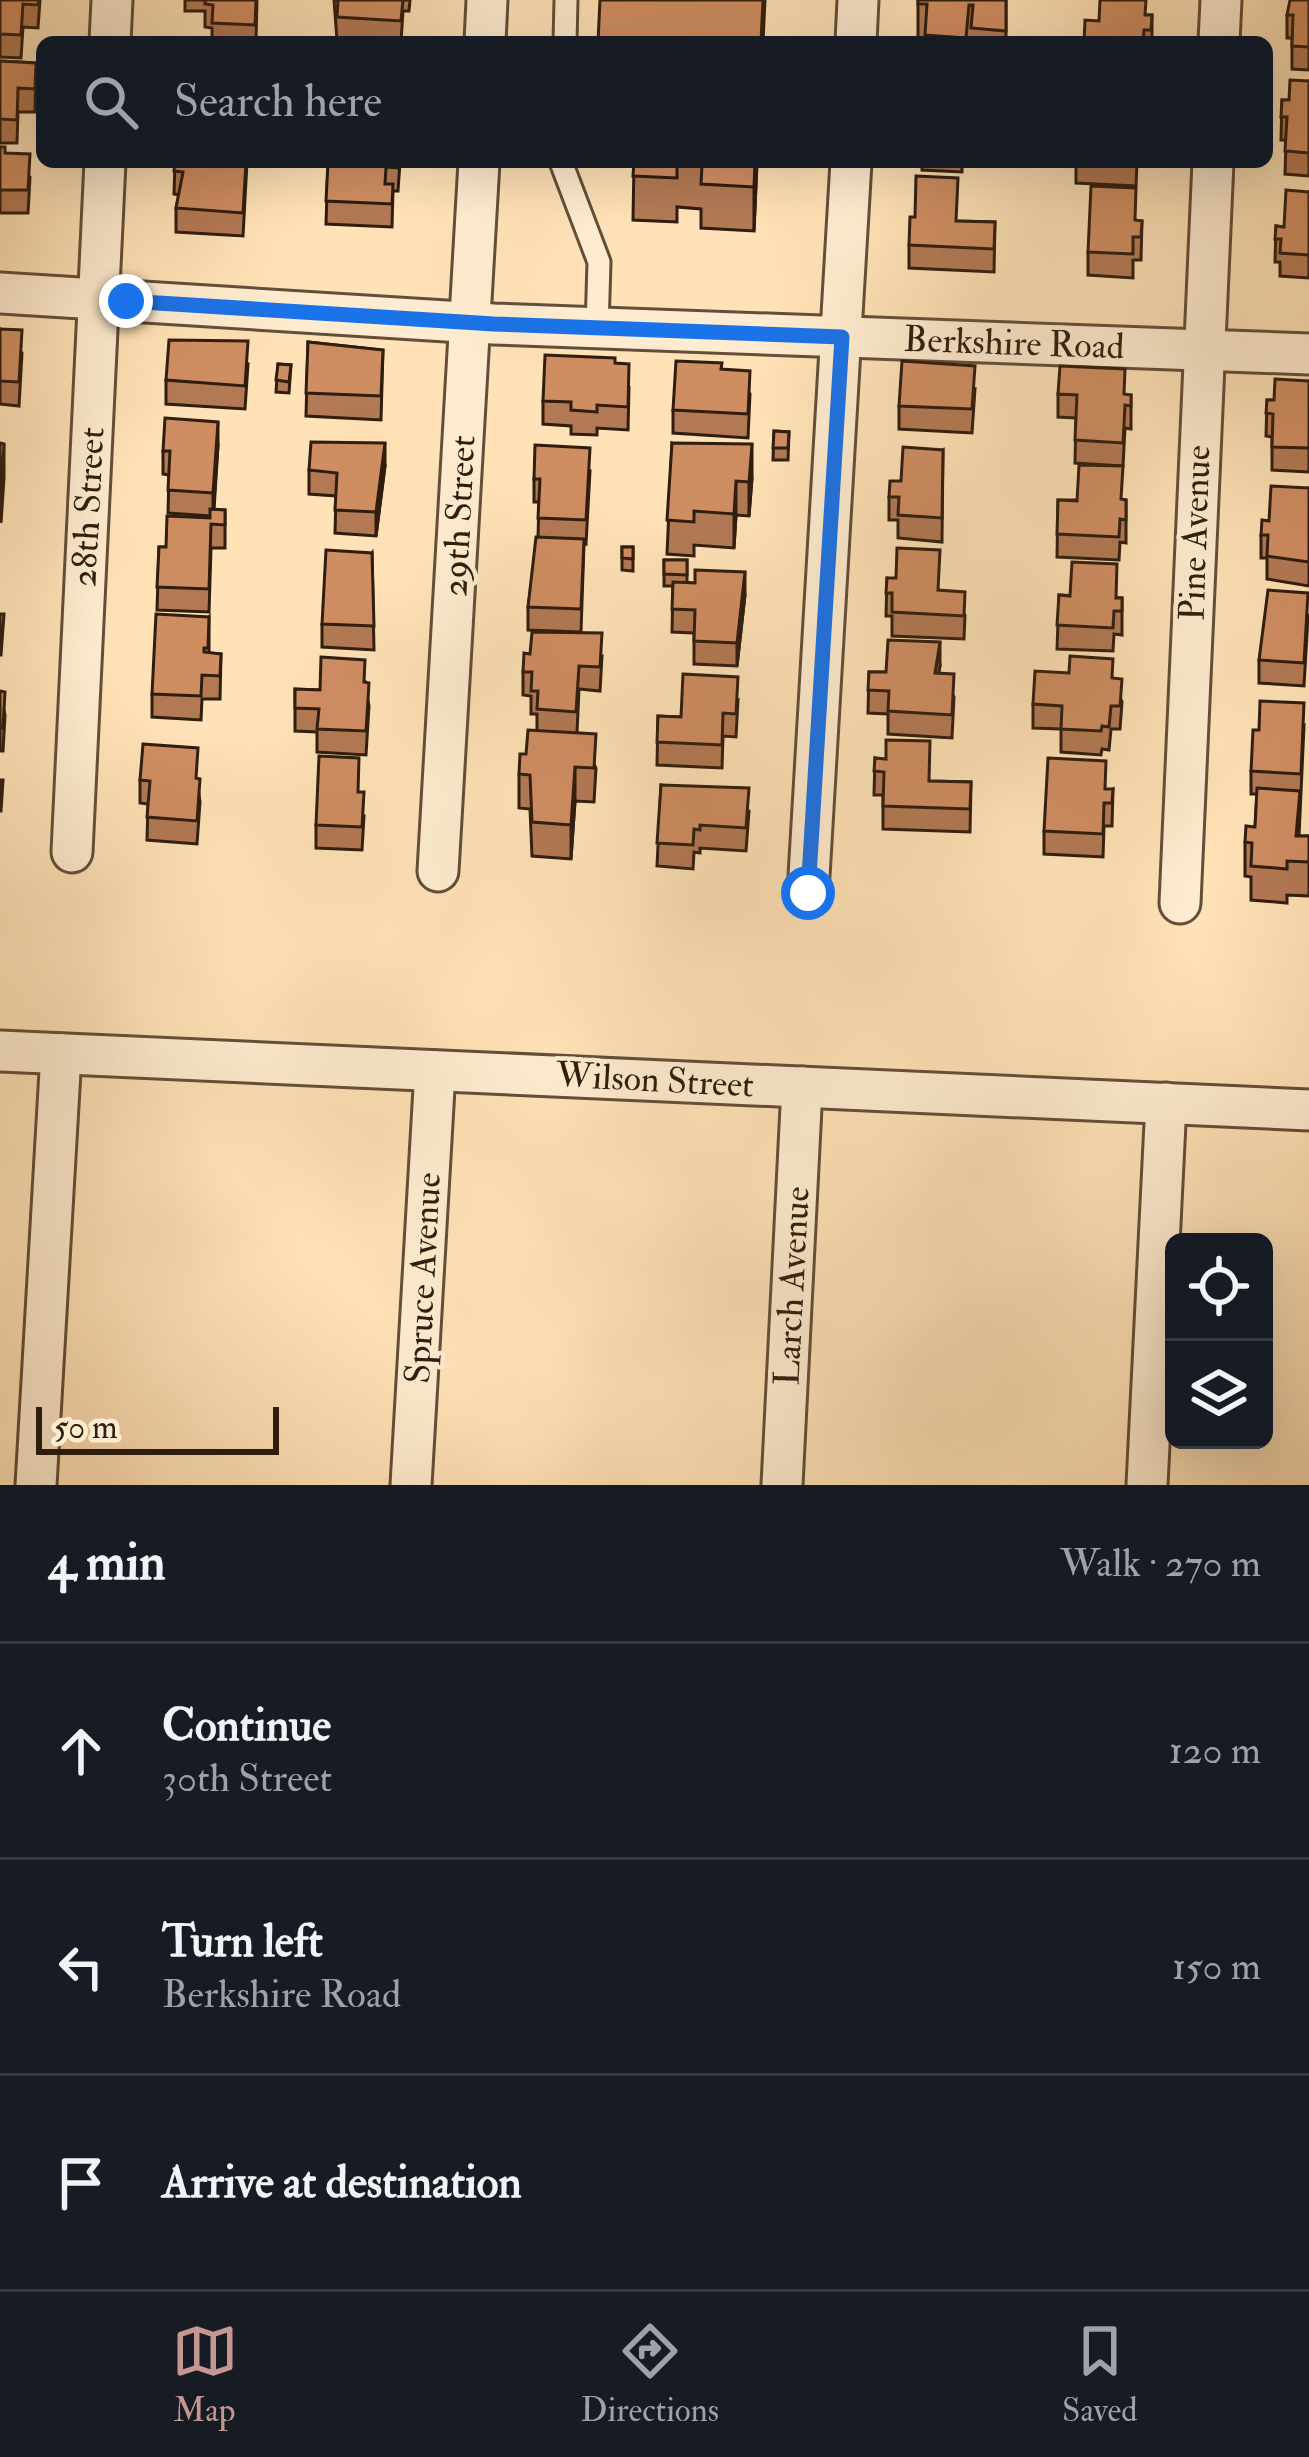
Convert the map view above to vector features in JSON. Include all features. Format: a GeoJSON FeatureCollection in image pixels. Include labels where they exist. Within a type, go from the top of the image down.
{"type":"FeatureCollection","features":[{"type":"Feature","properties":{"kind":"street"},"geometry":{"type":"LineString","coordinates":[[110,36],[112,0]]}},
{"type":"Feature","properties":{"kind":"street"},"geometry":{"type":"LineString","coordinates":[[485,36],[487,0]]}},
{"type":"Feature","properties":{"kind":"street"},"geometry":{"type":"LineString","coordinates":[[856,36],[858,0]]}},
{"type":"Feature","properties":{"kind":"street"},"geometry":{"type":"LineString","coordinates":[[1219,36],[1221,0]]}},
{"type":"Feature","properties":{"kind":"street","name":"28th Street"},"geometry":{"type":"LineString","coordinates":[[71,852],[105,168]]}},
{"type":"Feature","properties":{"kind":"street","name":"29th Street"},"geometry":{"type":"LineString","coordinates":[[438,871],[479,168]]}},
{"type":"Feature","properties":{"kind":"street"},"geometry":{"type":"LineString","coordinates":[[808,893],[851,168]]}},
{"type":"Feature","properties":{"kind":"street","name":"Pine Avenue"},"geometry":{"type":"LineString","coordinates":[[1180,904],[1213,168]]}},
{"type":"Feature","properties":{"kind":"street","name":"Berkshire Road"},"geometry":{"type":"LineString","coordinates":[[0,293],[471,323],[1309,354]]}},
{"type":"Feature","properties":{"kind":"street","name":"Wilson Street"},"geometry":{"type":"LineString","coordinates":[[0,1051],[1309,1110]]}},
{"type":"Feature","properties":{"kind":"street"},"geometry":{"type":"LineString","coordinates":[[36,1485],[61,1054]]}},
{"type":"Feature","properties":{"kind":"street","name":"Spruce Avenue"},"geometry":{"type":"LineString","coordinates":[[411,1485],[435,1070]]}},
{"type":"Feature","properties":{"kind":"street","name":"Larch Avenue"},"geometry":{"type":"LineString","coordinates":[[782,1485],[802,1087]]}},
{"type":"Feature","properties":{"kind":"street"},"geometry":{"type":"LineString","coordinates":[[1147,1485],[1166,1103]]}},
{"type":"Feature","properties":{"kind":"lane"},"geometry":{"type":"LineString","coordinates":[[565,36],[566,0]]}},
{"type":"Feature","properties":{"kind":"lane"},"geometry":{"type":"LineString","coordinates":[[563,168],[599,262],[597,328]]}},
{"type":"Feature","properties":{"kind":"building"},"geometry":{"type":"Polygon","coordinates":[[[0,0],[39,0],[38,5],[23,4],[21,35],[0,34],[0,0]]]}},
{"type":"Feature","properties":{"kind":"building"},"geometry":{"type":"Polygon","coordinates":[[[205,0],[256,0],[255,25],[212,23],[213,5],[205,0]]]}},
{"type":"Feature","properties":{"kind":"building"},"geometry":{"type":"Polygon","coordinates":[[[338,0],[403,0],[401,21],[337,17],[338,0]]]}},
{"type":"Feature","properties":{"kind":"building"},"geometry":{"type":"Polygon","coordinates":[[[600,0],[763,0],[761,36],[598,36],[600,0]]]}},
{"type":"Feature","properties":{"kind":"building"},"geometry":{"type":"Polygon","coordinates":[[[918,0],[1006,0],[1006,31],[971,28],[973,5],[969,5],[966,36],[925,35],[927,4],[918,4],[918,0]]]}},
{"type":"Feature","properties":{"kind":"building"},"geometry":{"type":"Polygon","coordinates":[[[1100,0],[1146,0],[1145,15],[1152,15],[1151,30],[1144,30],[1144,36],[1084,36],[1085,20],[1099,21],[1100,0]]]}},
{"type":"Feature","properties":{"kind":"building"},"geometry":{"type":"Polygon","coordinates":[[[1290,0],[1309,0],[1309,47],[1292,46],[1293,15],[1287,15],[1290,0]]]}},
{"type":"Feature","properties":{"kind":"building"},"geometry":{"type":"Polygon","coordinates":[[[0,61],[36,63],[35,89],[18,88],[17,120],[0,119],[0,61]]]}},
{"type":"Feature","properties":{"kind":"building"},"geometry":{"type":"Polygon","coordinates":[[[1290,80],[1309,81],[1309,153],[1285,151],[1287,117],[1281,117],[1282,100],[1289,100],[1290,80]]]}},
{"type":"Feature","properties":{"kind":"building"},"geometry":{"type":"Polygon","coordinates":[[[0,147],[5,147],[5,153],[30,154],[28,190],[0,190],[0,147]]]}},
{"type":"Feature","properties":{"kind":"building"},"geometry":{"type":"Polygon","coordinates":[[[246,168],[243,213],[176,208],[183,172],[174,171],[246,168]]]}},
{"type":"Feature","properties":{"kind":"building"},"geometry":{"type":"Polygon","coordinates":[[[328,168],[386,168],[385,184],[393,184],[392,204],[326,201],[328,168]]]}},
{"type":"Feature","properties":{"kind":"building"},"geometry":{"type":"Polygon","coordinates":[[[634,168],[677,168],[677,178],[633,176],[634,168]]]}},
{"type":"Feature","properties":{"kind":"building"},"geometry":{"type":"Polygon","coordinates":[[[702,168],[755,168],[754,187],[701,184],[702,168]]]}},
{"type":"Feature","properties":{"kind":"building"},"geometry":{"type":"Polygon","coordinates":[[[916,176],[958,178],[956,221],[995,222],[994,249],[909,245],[916,176]]]}},
{"type":"Feature","properties":{"kind":"building"},"geometry":{"type":"Polygon","coordinates":[[[1091,186],[1136,188],[1135,220],[1142,221],[1141,237],[1133,237],[1133,254],[1088,252],[1091,186]]]}},
{"type":"Feature","properties":{"kind":"building"},"geometry":{"type":"Polygon","coordinates":[[[1286,190],[1309,192],[1309,255],[1280,253],[1281,239],[1275,239],[1276,226],[1284,227],[1286,190]]]}},
{"type":"Feature","properties":{"kind":"building"},"geometry":{"type":"Polygon","coordinates":[[[0,329],[22,330],[19,382],[0,381],[0,329]]]}},
{"type":"Feature","properties":{"kind":"building"},"geometry":{"type":"Polygon","coordinates":[[[169,340],[248,341],[245,386],[166,380],[169,340]]]}},
{"type":"Feature","properties":{"kind":"building"},"geometry":{"type":"Polygon","coordinates":[[[308,342],[383,350],[381,396],[306,393],[308,342]]]}},
{"type":"Feature","properties":{"kind":"building"},"geometry":{"type":"Polygon","coordinates":[[[545,355],[615,358],[615,363],[629,364],[628,407],[597,405],[597,412],[571,410],[571,402],[543,401],[545,355]]]}},
{"type":"Feature","properties":{"kind":"building"},"geometry":{"type":"Polygon","coordinates":[[[676,361],[722,363],[721,369],[750,371],[748,414],[673,410],[676,361]]]}},
{"type":"Feature","properties":{"kind":"building"},"geometry":{"type":"Polygon","coordinates":[[[902,361],[975,366],[972,409],[899,406],[902,361]]]}},
{"type":"Feature","properties":{"kind":"building"},"geometry":{"type":"Polygon","coordinates":[[[278,364],[291,365],[289,382],[276,380],[278,364]]]}},
{"type":"Feature","properties":{"kind":"building"},"geometry":{"type":"Polygon","coordinates":[[[1060,366],[1125,369],[1124,394],[1131,395],[1131,406],[1125,405],[1123,443],[1075,440],[1077,395],[1058,394],[1060,366]]]}},
{"type":"Feature","properties":{"kind":"building"},"geometry":{"type":"Polygon","coordinates":[[[1275,379],[1309,381],[1309,448],[1272,447],[1273,414],[1266,413],[1267,400],[1274,400],[1275,379]]]}},
{"type":"Feature","properties":{"kind":"building"},"geometry":{"type":"Polygon","coordinates":[[[165,418],[218,422],[213,493],[168,490],[170,451],[163,451],[165,418]]]}},
{"type":"Feature","properties":{"kind":"building"},"geometry":{"type":"Polygon","coordinates":[[[774,431],[789,432],[788,448],[773,448],[774,431]]]}},
{"type":"Feature","properties":{"kind":"building"},"geometry":{"type":"Polygon","coordinates":[[[311,442],[385,443],[376,512],[335,510],[337,473],[309,470],[311,442]]]}},
{"type":"Feature","properties":{"kind":"building"},"geometry":{"type":"Polygon","coordinates":[[[0,443],[4,444],[1,489],[0,489],[0,443]]]}},
{"type":"Feature","properties":{"kind":"building"},"geometry":{"type":"Polygon","coordinates":[[[672,443],[752,444],[749,482],[736,481],[734,514],[694,511],[694,522],[667,520],[672,443]]]}},
{"type":"Feature","properties":{"kind":"building"},"geometry":{"type":"Polygon","coordinates":[[[535,445],[590,448],[586,520],[538,518],[535,445]]]}},
{"type":"Feature","properties":{"kind":"building"},"geometry":{"type":"Polygon","coordinates":[[[903,447],[943,450],[942,518],[898,515],[899,497],[889,497],[890,481],[901,481],[903,447]]]}},
{"type":"Feature","properties":{"kind":"building"},"geometry":{"type":"Polygon","coordinates":[[[1079,465],[1123,466],[1121,499],[1126,500],[1126,520],[1120,519],[1119,537],[1057,534],[1058,500],[1077,501],[1079,465]]]}},
{"type":"Feature","properties":{"kind":"building"},"geometry":{"type":"Polygon","coordinates":[[[1271,486],[1309,488],[1309,562],[1267,556],[1268,535],[1261,535],[1262,520],[1269,521],[1271,486]]]}},
{"type":"Feature","properties":{"kind":"building"},"geometry":{"type":"Polygon","coordinates":[[[210,509],[225,510],[225,525],[211,524],[209,589],[157,587],[167,516],[210,518],[210,509]]]}},
{"type":"Feature","properties":{"kind":"building"},"geometry":{"type":"Polygon","coordinates":[[[536,537],[584,539],[581,609],[528,607],[536,537]]]}},
{"type":"Feature","properties":{"kind":"building"},"geometry":{"type":"Polygon","coordinates":[[[622,547],[633,547],[633,559],[622,558],[622,547]]]}},
{"type":"Feature","properties":{"kind":"building"},"geometry":{"type":"Polygon","coordinates":[[[897,548],[940,550],[938,590],[965,592],[964,616],[892,612],[887,578],[896,578],[897,548]]]}},
{"type":"Feature","properties":{"kind":"building"},"geometry":{"type":"Polygon","coordinates":[[[326,550],[372,553],[374,626],[322,624],[326,550]]]}},
{"type":"Feature","properties":{"kind":"building"},"geometry":{"type":"Polygon","coordinates":[[[664,560],[687,560],[687,575],[664,574],[664,560]]]}},
{"type":"Feature","properties":{"kind":"building"},"geometry":{"type":"Polygon","coordinates":[[[1072,562],[1117,564],[1116,598],[1122,598],[1122,611],[1114,611],[1113,628],[1057,625],[1059,595],[1070,596],[1072,562]]]}},
{"type":"Feature","properties":{"kind":"building"},"geometry":{"type":"Polygon","coordinates":[[[695,570],[745,572],[737,643],[694,641],[695,610],[672,609],[673,582],[695,583],[695,570]]]}},
{"type":"Feature","properties":{"kind":"building"},"geometry":{"type":"Polygon","coordinates":[[[1268,590],[1308,593],[1304,663],[1259,660],[1268,590]]]}},
{"type":"Feature","properties":{"kind":"building"},"geometry":{"type":"Polygon","coordinates":[[[0,614],[4,614],[1,655],[0,655],[0,614]]]}},
{"type":"Feature","properties":{"kind":"building"},"geometry":{"type":"Polygon","coordinates":[[[156,614],[209,617],[204,652],[221,654],[220,676],[202,675],[201,696],[152,694],[156,614]]]}},
{"type":"Feature","properties":{"kind":"building"},"geometry":{"type":"Polygon","coordinates":[[[532,632],[602,633],[600,667],[579,666],[576,712],[537,709],[532,672],[523,672],[532,632]]]}},
{"type":"Feature","properties":{"kind":"building"},"geometry":{"type":"Polygon","coordinates":[[[888,640],[940,642],[935,673],[954,674],[952,715],[888,711],[889,691],[868,690],[869,672],[886,672],[888,640]]]}},
{"type":"Feature","properties":{"kind":"building"},"geometry":{"type":"Polygon","coordinates":[[[1070,656],[1113,659],[1112,678],[1122,679],[1120,706],[1111,706],[1109,727],[1102,726],[1101,731],[1061,729],[1062,706],[1033,704],[1035,671],[1069,673],[1070,656]]]}},
{"type":"Feature","properties":{"kind":"building"},"geometry":{"type":"Polygon","coordinates":[[[321,657],[365,660],[364,682],[369,683],[366,731],[317,729],[319,709],[295,708],[295,689],[320,690],[321,657]]]}},
{"type":"Feature","properties":{"kind":"building"},"geometry":{"type":"Polygon","coordinates":[[[683,674],[738,677],[736,714],[723,713],[722,745],[657,742],[658,716],[681,717],[683,674]]]}},
{"type":"Feature","properties":{"kind":"building"},"geometry":{"type":"Polygon","coordinates":[[[0,691],[5,692],[3,728],[0,728],[0,691]]]}},
{"type":"Feature","properties":{"kind":"building"},"geometry":{"type":"Polygon","coordinates":[[[1260,701],[1304,703],[1301,774],[1251,771],[1260,701]]]}},
{"type":"Feature","properties":{"kind":"building"},"geometry":{"type":"Polygon","coordinates":[[[528,730],[596,734],[594,768],[575,767],[571,825],[532,822],[530,775],[519,774],[528,730]]]}},
{"type":"Feature","properties":{"kind":"building"},"geometry":{"type":"Polygon","coordinates":[[[886,740],[930,741],[929,781],[971,782],[970,809],[883,806],[884,772],[874,771],[875,758],[886,759],[886,740]]]}},
{"type":"Feature","properties":{"kind":"building"},"geometry":{"type":"Polygon","coordinates":[[[143,744],[198,748],[197,821],[147,817],[150,781],[140,780],[143,744]]]}},
{"type":"Feature","properties":{"kind":"building"},"geometry":{"type":"Polygon","coordinates":[[[319,756],[359,758],[362,827],[316,825],[319,756]]]}},
{"type":"Feature","properties":{"kind":"building"},"geometry":{"type":"Polygon","coordinates":[[[1048,758],[1106,761],[1105,789],[1113,789],[1112,803],[1104,803],[1103,834],[1044,831],[1048,758]]]}},
{"type":"Feature","properties":{"kind":"building"},"geometry":{"type":"Polygon","coordinates":[[[661,785],[749,788],[746,828],[700,825],[700,830],[694,829],[693,845],[657,843],[661,785]]]}},
{"type":"Feature","properties":{"kind":"building"},"geometry":{"type":"Polygon","coordinates":[[[1257,788],[1300,791],[1296,836],[1309,836],[1309,862],[1287,861],[1287,869],[1251,866],[1252,843],[1245,842],[1246,826],[1255,827],[1257,788]]]}},
{"type":"Feature","properties":{"kind":"route"},"geometry":{"type":"LineString","coordinates":[[126,301],[494,324],[842,337],[808,893]]}}]}
